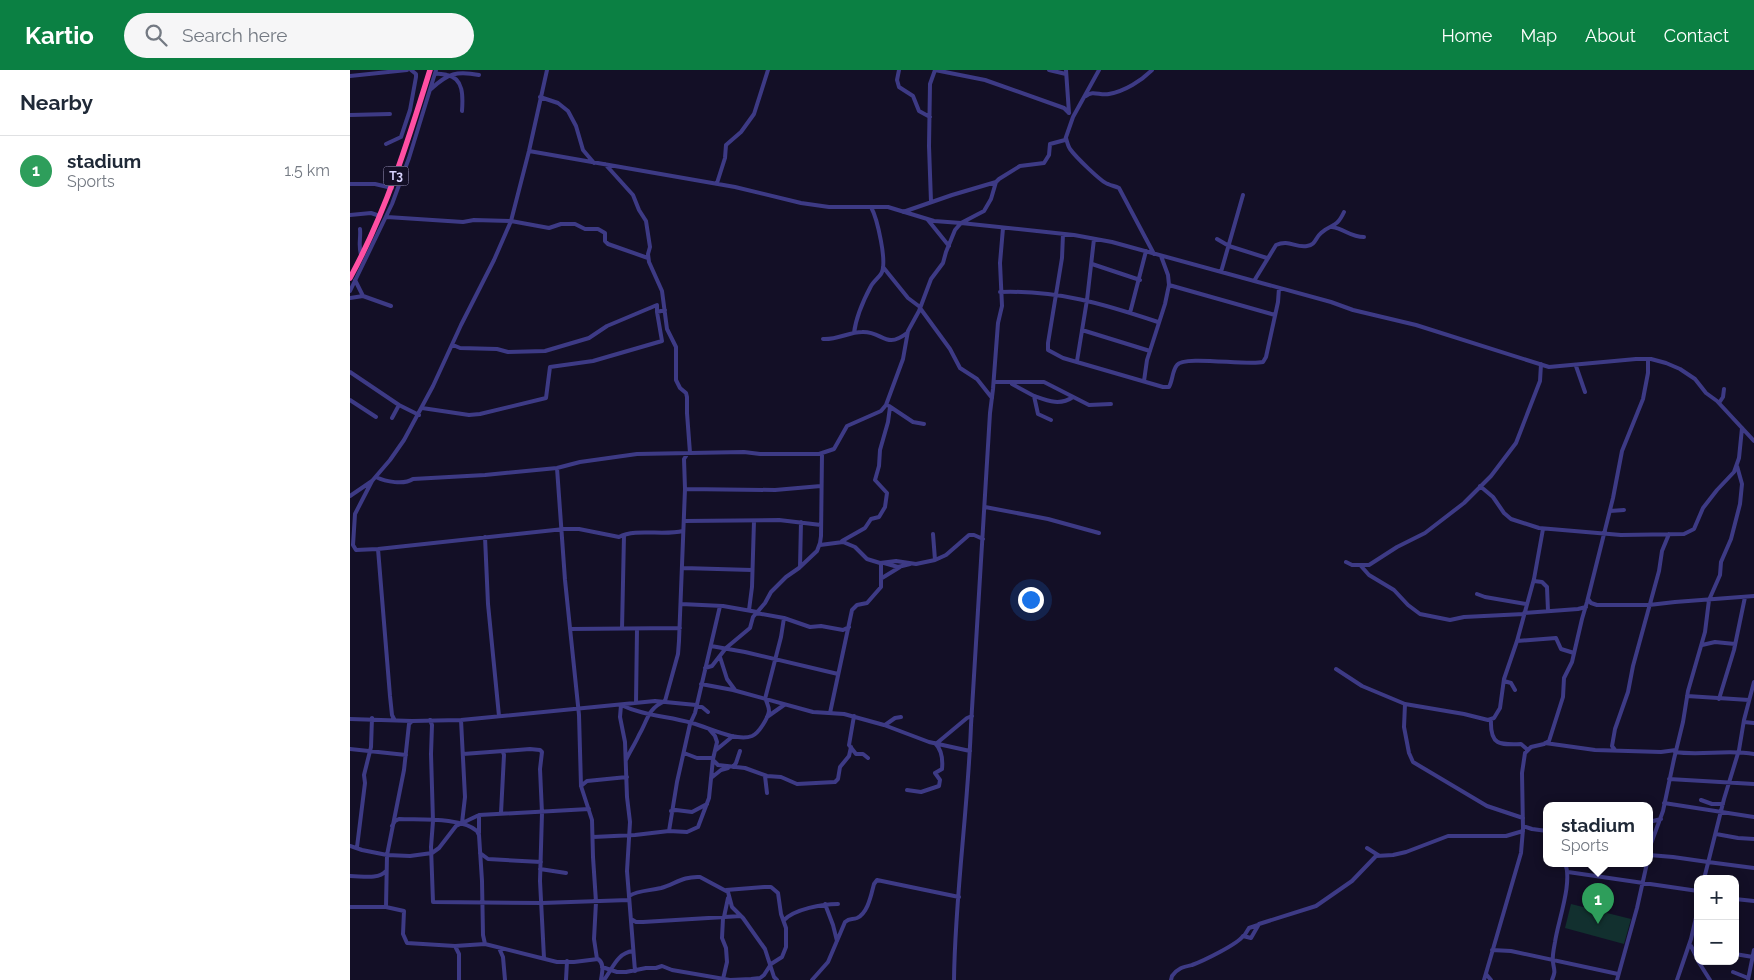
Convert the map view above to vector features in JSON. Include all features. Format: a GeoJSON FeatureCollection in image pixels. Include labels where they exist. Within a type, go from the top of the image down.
{"type":"FeatureCollection","features":[{"type":"Feature","properties":{"kind":"highway","name":"T3"},"geometry":{"type":"LineString","coordinates":[[353,279],[361,255],[384,216],[392,188],[434,71]]}},
{"type":"Feature","properties":{"kind":"street"},"geometry":{"type":"LineString","coordinates":[[356,70],[359,74]]}},
{"type":"Feature","properties":{"kind":"street"},"geometry":{"type":"LineString","coordinates":[[350,76],[407,70]]}},
{"type":"Feature","properties":{"kind":"street"},"geometry":{"type":"LineString","coordinates":[[386,144],[401,137],[405,128],[416,75],[412,70]]}},
{"type":"Feature","properties":{"kind":"street"},"geometry":{"type":"LineString","coordinates":[[350,496],[376,477],[390,460],[419,415],[494,260],[511,221],[547,70]]}},
{"type":"Feature","properties":{"kind":"street"},"geometry":{"type":"LineString","coordinates":[[717,183],[725,158],[726,145],[741,132],[754,114],[768,70]]}},
{"type":"Feature","properties":{"kind":"street"},"geometry":{"type":"LineString","coordinates":[[899,70],[897,80],[899,87],[912,95],[919,112],[930,117]]}},
{"type":"Feature","properties":{"kind":"street"},"geometry":{"type":"LineString","coordinates":[[931,202],[929,146],[930,84],[935,70],[985,80],[1064,108],[1069,113]]}},
{"type":"Feature","properties":{"kind":"street"},"geometry":{"type":"LineString","coordinates":[[1049,70],[1066,72],[1071,122]]}},
{"type":"Feature","properties":{"kind":"street"},"geometry":{"type":"LineString","coordinates":[[903,212],[996,182],[1015,168],[1044,163],[1049,155],[1050,144],[1062,142],[1066,138],[1071,122],[1099,70]]}},
{"type":"Feature","properties":{"kind":"street"},"geometry":{"type":"LineString","coordinates":[[1082,100],[1092,92],[1110,94],[1127,88],[1152,70]]}},
{"type":"Feature","properties":{"kind":"street"},"geometry":{"type":"LineString","coordinates":[[350,291],[353,279],[384,216],[409,158],[434,71],[453,76],[460,85],[462,111]]}},
{"type":"Feature","properties":{"kind":"street"},"geometry":{"type":"LineString","coordinates":[[430,90],[449,75],[460,73],[479,75]]}},
{"type":"Feature","properties":{"kind":"street"},"geometry":{"type":"LineString","coordinates":[[540,97],[558,103],[568,111],[576,126],[583,150],[594,163]]}},
{"type":"Feature","properties":{"kind":"street"},"geometry":{"type":"LineString","coordinates":[[350,114],[390,114]]}},
{"type":"Feature","properties":{"kind":"street"},"geometry":{"type":"LineString","coordinates":[[1066,138],[1070,149],[1077,158],[1101,180],[1119,188],[1154,254]]}},
{"type":"Feature","properties":{"kind":"street"},"geometry":{"type":"LineString","coordinates":[[529,151],[717,183],[753,190],[801,203],[829,207],[888,207],[928,220],[1063,234],[1130,245],[1161,256],[1416,326],[1552,368],[1648,359],[1658,360],[1680,369],[1695,379],[1706,393],[1719,403],[1754,441]]}},
{"type":"Feature","properties":{"kind":"street"},"geometry":{"type":"LineString","coordinates":[[606,164],[634,196],[639,210],[646,221],[650,247],[649,264],[660,285],[664,300],[667,329],[676,349],[676,380],[680,388],[686,392],[687,397],[689,453],[684,459],[685,489],[680,628],[678,654],[664,701]]}},
{"type":"Feature","properties":{"kind":"street"},"geometry":{"type":"LineString","coordinates":[[820,545],[848,539],[865,528],[871,519],[879,516],[885,506],[887,492],[875,480],[880,450],[888,422],[888,405],[903,359],[907,333],[920,308],[929,284],[943,263],[955,230],[961,223],[984,211],[991,199],[996,182]]}},
{"type":"Feature","properties":{"kind":"street"},"geometry":{"type":"LineString","coordinates":[[350,184],[375,184],[392,188]]}},
{"type":"Feature","properties":{"kind":"street"},"geometry":{"type":"LineString","coordinates":[[1221,272],[1243,195]]}},
{"type":"Feature","properties":{"kind":"street"},"geometry":{"type":"LineString","coordinates":[[854,333],[856,317],[871,285],[881,274],[883,266],[883,253],[879,232],[871,207]]}},
{"type":"Feature","properties":{"kind":"street"},"geometry":{"type":"LineString","coordinates":[[1254,281],[1276,245],[1285,242],[1299,246],[1314,244],[1320,234],[1340,220],[1344,212]]}},
{"type":"Feature","properties":{"kind":"street"},"geometry":{"type":"LineString","coordinates":[[350,215],[371,214],[463,222],[474,220],[511,221],[549,228],[561,224],[575,224],[585,229],[598,228],[605,233],[605,240],[608,244],[648,258]]}},
{"type":"Feature","properties":{"kind":"street"},"geometry":{"type":"LineString","coordinates":[[928,220],[950,246]]}},
{"type":"Feature","properties":{"kind":"street"},"geometry":{"type":"LineString","coordinates":[[1332,227],[1344,230],[1352,236],[1364,237]]}},
{"type":"Feature","properties":{"kind":"street"},"geometry":{"type":"LineString","coordinates":[[954,980],[970,751],[989,420],[998,323],[1002,306],[1000,292],[1004,228]]}},
{"type":"Feature","properties":{"kind":"street"},"geometry":{"type":"LineString","coordinates":[[360,229],[358,245],[361,255]]}},
{"type":"Feature","properties":{"kind":"street"},"geometry":{"type":"LineString","coordinates":[[1063,234],[1062,258],[1048,348],[1054,354],[1163,387],[1169,387],[1177,364],[1184,360],[1247,364],[1263,362],[1266,357],[1279,288]]}},
{"type":"Feature","properties":{"kind":"street"},"geometry":{"type":"LineString","coordinates":[[1218,238],[1229,246],[1267,258]]}},
{"type":"Feature","properties":{"kind":"street"},"geometry":{"type":"LineString","coordinates":[[1077,361],[1094,239]]}},
{"type":"Feature","properties":{"kind":"street"},"geometry":{"type":"LineString","coordinates":[[1130,313],[1146,251]]}},
{"type":"Feature","properties":{"kind":"street"},"geometry":{"type":"LineString","coordinates":[[1144,382],[1150,350],[1169,285],[1168,275],[1161,256]]}},
{"type":"Feature","properties":{"kind":"street"},"geometry":{"type":"LineString","coordinates":[[1092,264],[1140,280]]}},
{"type":"Feature","properties":{"kind":"street"},"geometry":{"type":"LineString","coordinates":[[883,266],[908,298],[920,308],[950,349],[960,368],[977,379],[992,398]]}},
{"type":"Feature","properties":{"kind":"street"},"geometry":{"type":"LineString","coordinates":[[353,279],[364,296]]}},
{"type":"Feature","properties":{"kind":"street"},"geometry":{"type":"LineString","coordinates":[[1169,285],[1275,315]]}},
{"type":"Feature","properties":{"kind":"street"},"geometry":{"type":"LineString","coordinates":[[1000,292],[1046,292],[1087,300],[1158,322]]}},
{"type":"Feature","properties":{"kind":"street"},"geometry":{"type":"LineString","coordinates":[[350,298],[364,296],[391,306]]}},
{"type":"Feature","properties":{"kind":"street"},"geometry":{"type":"LineString","coordinates":[[453,346],[460,348],[497,349],[508,352],[544,351],[589,338],[607,326],[657,305],[664,300]]}},
{"type":"Feature","properties":{"kind":"street"},"geometry":{"type":"LineString","coordinates":[[422,408],[469,415],[546,398],[550,367],[593,361],[662,340],[657,305]]}},
{"type":"Feature","properties":{"kind":"street"},"geometry":{"type":"LineString","coordinates":[[657,312],[665,310]]}},
{"type":"Feature","properties":{"kind":"street"},"geometry":{"type":"LineString","coordinates":[[1082,330],[1150,350]]}},
{"type":"Feature","properties":{"kind":"street"},"geometry":{"type":"LineString","coordinates":[[823,339],[834,339],[854,333],[872,332],[888,341],[898,339],[907,333]]}},
{"type":"Feature","properties":{"kind":"street"},"geometry":{"type":"LineString","coordinates":[[1545,744],[1550,737],[1563,697],[1564,678],[1572,662],[1610,511],[1622,451],[1643,399],[1648,359]]}},
{"type":"Feature","properties":{"kind":"street"},"geometry":{"type":"LineString","coordinates":[[1346,562],[1361,566],[1370,565],[1432,528],[1464,503],[1491,476],[1516,443],[1540,381],[1541,364]]}},
{"type":"Feature","properties":{"kind":"street"},"geometry":{"type":"LineString","coordinates":[[1576,366],[1586,392]]}},
{"type":"Feature","properties":{"kind":"street"},"geometry":{"type":"LineString","coordinates":[[350,372],[399,405],[419,415]]}},
{"type":"Feature","properties":{"kind":"street"},"geometry":{"type":"LineString","coordinates":[[994,382],[1044,382],[1089,405],[1111,404]]}},
{"type":"Feature","properties":{"kind":"street"},"geometry":{"type":"LineString","coordinates":[[1010,383],[1043,400],[1058,403],[1073,397]]}},
{"type":"Feature","properties":{"kind":"street"},"geometry":{"type":"LineString","coordinates":[[1719,403],[1724,389]]}},
{"type":"Feature","properties":{"kind":"street"},"geometry":{"type":"LineString","coordinates":[[1034,396],[1038,414],[1051,420]]}},
{"type":"Feature","properties":{"kind":"street"},"geometry":{"type":"LineString","coordinates":[[350,400],[376,417]]}},
{"type":"Feature","properties":{"kind":"street"},"geometry":{"type":"LineString","coordinates":[[392,418],[399,405]]}},
{"type":"Feature","properties":{"kind":"street"},"geometry":{"type":"LineString","coordinates":[[888,405],[913,422],[924,424]]}},
{"type":"Feature","properties":{"kind":"street"},"geometry":{"type":"LineString","coordinates":[[376,477],[385,481],[409,482],[413,479],[486,475],[557,468],[580,462],[630,455],[744,452],[760,454],[822,454],[836,447],[846,426],[881,411],[888,405]]}},
{"type":"Feature","properties":{"kind":"street"},"geometry":{"type":"LineString","coordinates":[[1480,486],[1493,497],[1504,513],[1511,519],[1544,529],[1628,535],[1684,534],[1694,529],[1703,508],[1734,472],[1741,447],[1742,428]]}},
{"type":"Feature","properties":{"kind":"street"},"geometry":{"type":"LineString","coordinates":[[705,668],[712,666],[726,648],[750,628],[756,613],[767,601],[771,592],[786,576],[817,551],[820,545],[822,454]]}},
{"type":"Feature","properties":{"kind":"street"},"geometry":{"type":"LineString","coordinates":[[1653,835],[1661,819],[1675,753],[1684,722],[1687,696],[1702,645],[1709,600],[1720,575],[1721,562],[1731,539],[1740,504],[1742,484],[1737,466]]}},
{"type":"Feature","properties":{"kind":"street"},"geometry":{"type":"LineString","coordinates":[[557,468],[560,530],[579,720],[580,786],[592,820],[596,902],[594,939],[597,959]]}},
{"type":"Feature","properties":{"kind":"street"},"geometry":{"type":"LineString","coordinates":[[372,481],[357,509],[351,546],[356,550],[579,528],[616,537],[628,533],[668,534],[683,531]]}},
{"type":"Feature","properties":{"kind":"street"},"geometry":{"type":"LineString","coordinates":[[685,489],[775,490],[821,486]]}},
{"type":"Feature","properties":{"kind":"street"},"geometry":{"type":"LineString","coordinates":[[985,507],[1048,519],[1099,533]]}},
{"type":"Feature","properties":{"kind":"street"},"geometry":{"type":"LineString","coordinates":[[1610,511],[1624,510]]}},
{"type":"Feature","properties":{"kind":"street"},"geometry":{"type":"LineString","coordinates":[[350,520],[354,524]]}},
{"type":"Feature","properties":{"kind":"street"},"geometry":{"type":"LineString","coordinates":[[684,521],[801,522],[821,525]]}},
{"type":"Feature","properties":{"kind":"street"},"geometry":{"type":"LineString","coordinates":[[749,610],[754,521]]}},
{"type":"Feature","properties":{"kind":"street"},"geometry":{"type":"LineString","coordinates":[[800,566],[801,522]]}},
{"type":"Feature","properties":{"kind":"street"},"geometry":{"type":"LineString","coordinates":[[1336,669],[1362,686],[1405,704],[1491,720],[1496,716],[1500,708],[1504,681],[1534,581],[1544,529]]}},
{"type":"Feature","properties":{"kind":"street"},"geometry":{"type":"LineString","coordinates":[[933,534],[935,560]]}},
{"type":"Feature","properties":{"kind":"street"},"geometry":{"type":"LineString","coordinates":[[1615,750],[1612,746],[1613,740],[1628,692],[1632,670],[1659,571],[1662,551],[1669,534]]}},
{"type":"Feature","properties":{"kind":"street"},"geometry":{"type":"LineString","coordinates":[[622,629],[624,535]]}},
{"type":"Feature","properties":{"kind":"street"},"geometry":{"type":"LineString","coordinates":[[882,578],[900,567],[935,560],[946,555],[969,535],[983,539]]}},
{"type":"Feature","properties":{"kind":"street"},"geometry":{"type":"LineString","coordinates":[[485,537],[488,604],[499,716]]}},
{"type":"Feature","properties":{"kind":"street"},"geometry":{"type":"LineString","coordinates":[[839,542],[855,547],[867,559],[900,567]]}},
{"type":"Feature","properties":{"kind":"street"},"geometry":{"type":"LineString","coordinates":[[378,549],[390,696],[394,719]]}},
{"type":"Feature","properties":{"kind":"street"},"geometry":{"type":"LineString","coordinates":[[882,563],[896,561],[910,564]]}},
{"type":"Feature","properties":{"kind":"street"},"geometry":{"type":"LineString","coordinates":[[830,713],[854,607],[867,603],[878,592],[882,584],[882,563]]}},
{"type":"Feature","properties":{"kind":"street"},"geometry":{"type":"LineString","coordinates":[[1361,566],[1369,575],[1394,590],[1408,605],[1420,614],[1450,620],[1464,617],[1548,611],[1594,604],[1649,606],[1675,602],[1754,596]]}},
{"type":"Feature","properties":{"kind":"street"},"geometry":{"type":"LineString","coordinates":[[682,568],[752,570]]}},
{"type":"Feature","properties":{"kind":"street"},"geometry":{"type":"LineString","coordinates":[[1534,581],[1542,582],[1547,587],[1548,611]]}},
{"type":"Feature","properties":{"kind":"street"},"geometry":{"type":"LineString","coordinates":[[1477,594],[1526,604]]}},
{"type":"Feature","properties":{"kind":"street"},"geometry":{"type":"LineString","coordinates":[[1719,699],[1735,644],[1745,597]]}},
{"type":"Feature","properties":{"kind":"street"},"geometry":{"type":"LineString","coordinates":[[1588,599],[1594,604]]}},
{"type":"Feature","properties":{"kind":"street"},"geometry":{"type":"LineString","coordinates":[[681,604],[749,610],[784,618],[810,627],[821,626],[843,630],[849,627]]}},
{"type":"Feature","properties":{"kind":"street"},"geometry":{"type":"LineString","coordinates":[[669,831],[671,811],[690,722],[696,706],[720,606]]}},
{"type":"Feature","properties":{"kind":"street"},"geometry":{"type":"LineString","coordinates":[[767,717],[769,709],[765,699],[776,659],[784,618]]}},
{"type":"Feature","properties":{"kind":"street"},"geometry":{"type":"LineString","coordinates":[[570,629],[680,628]]}},
{"type":"Feature","properties":{"kind":"street"},"geometry":{"type":"LineString","coordinates":[[636,703],[637,629]]}},
{"type":"Feature","properties":{"kind":"street"},"geometry":{"type":"LineString","coordinates":[[1517,641],[1556,638],[1561,649],[1574,653]]}},
{"type":"Feature","properties":{"kind":"street"},"geometry":{"type":"LineString","coordinates":[[1702,645],[1715,642],[1735,644]]}},
{"type":"Feature","properties":{"kind":"street"},"geometry":{"type":"LineString","coordinates":[[710,646],[838,674]]}},
{"type":"Feature","properties":{"kind":"street"},"geometry":{"type":"LineString","coordinates":[[720,656],[727,679],[734,690]]}},
{"type":"Feature","properties":{"kind":"street"},"geometry":{"type":"LineString","coordinates":[[1504,681],[1511,683],[1515,690]]}},
{"type":"Feature","properties":{"kind":"street"},"geometry":{"type":"LineString","coordinates":[[1705,875],[1722,804],[1738,752],[1754,682]]}},
{"type":"Feature","properties":{"kind":"street"},"geometry":{"type":"LineString","coordinates":[[701,684],[734,690],[812,712],[854,716],[922,740],[970,751]]}},
{"type":"Feature","properties":{"kind":"street"},"geometry":{"type":"LineString","coordinates":[[1687,696],[1749,700]]}},
{"type":"Feature","properties":{"kind":"street"},"geometry":{"type":"LineString","coordinates":[[626,762],[629,752],[642,730],[648,715],[657,704],[664,701]]}},
{"type":"Feature","properties":{"kind":"street"},"geometry":{"type":"LineString","coordinates":[[350,718],[461,720],[664,701],[702,707],[708,712]]}},
{"type":"Feature","properties":{"kind":"street"},"geometry":{"type":"LineString","coordinates":[[1405,704],[1404,727],[1409,753],[1413,762],[1487,806],[1523,818]]}},
{"type":"Feature","properties":{"kind":"street"},"geometry":{"type":"LineString","coordinates":[[621,705],[648,715],[690,722],[733,736],[755,734],[767,717],[784,705]]}},
{"type":"Feature","properties":{"kind":"street"},"geometry":{"type":"LineString","coordinates":[[621,705],[620,717],[625,742],[627,777],[626,796],[630,822],[627,871],[635,971]]}},
{"type":"Feature","properties":{"kind":"street"},"geometry":{"type":"LineString","coordinates":[[713,758],[718,765],[745,768],[765,776],[782,777],[797,784],[836,781],[838,780],[840,767],[849,756],[849,740],[854,716]]}},
{"type":"Feature","properties":{"kind":"street"},"geometry":{"type":"LineString","coordinates":[[936,743],[972,716]]}},
{"type":"Feature","properties":{"kind":"street"},"geometry":{"type":"LineString","coordinates":[[884,725],[900,717]]}},
{"type":"Feature","properties":{"kind":"street"},"geometry":{"type":"LineString","coordinates":[[357,848],[365,783],[364,775],[370,751],[372,718]]}},
{"type":"Feature","properties":{"kind":"street"},"geometry":{"type":"LineString","coordinates":[[386,907],[387,855],[404,770],[408,724],[412,720]]}},
{"type":"Feature","properties":{"kind":"street"},"geometry":{"type":"LineString","coordinates":[[430,720],[432,724],[433,902],[596,902],[629,898],[639,891],[663,887],[678,879],[695,877],[700,877],[726,890],[771,887],[778,893],[786,928],[786,950],[782,957],[771,964],[767,973],[760,978],[743,980],[723,979],[672,970],[661,966],[658,968],[617,972],[602,967]]}},
{"type":"Feature","properties":{"kind":"street"},"geometry":{"type":"LineString","coordinates":[[461,720],[465,801],[462,823]]}},
{"type":"Feature","properties":{"kind":"street"},"geometry":{"type":"LineString","coordinates":[[1491,720],[1491,735],[1496,740],[1508,745],[1521,744],[1528,750]]}},
{"type":"Feature","properties":{"kind":"street"},"geometry":{"type":"LineString","coordinates":[[1744,722],[1754,723]]}},
{"type":"Feature","properties":{"kind":"street"},"geometry":{"type":"LineString","coordinates":[[593,837],[669,831],[687,832],[698,827],[710,793],[713,758],[717,739],[708,728]]}},
{"type":"Feature","properties":{"kind":"street"},"geometry":{"type":"LineString","coordinates":[[715,751],[733,736]]}},
{"type":"Feature","properties":{"kind":"street"},"geometry":{"type":"LineString","coordinates":[[907,790],[921,792],[939,786],[940,780],[935,774],[942,769],[942,759],[940,749],[936,743]]}},
{"type":"Feature","properties":{"kind":"street"},"geometry":{"type":"LineString","coordinates":[[1484,980],[1521,853],[1523,832],[1522,773],[1524,758],[1531,747],[1545,744],[1595,750],[1675,753],[1738,752],[1754,754]]}},
{"type":"Feature","properties":{"kind":"street"},"geometry":{"type":"LineString","coordinates":[[850,748],[856,754],[863,754],[868,758]]}},
{"type":"Feature","properties":{"kind":"street"},"geometry":{"type":"LineString","coordinates":[[350,749],[406,755]]}},
{"type":"Feature","properties":{"kind":"street"},"geometry":{"type":"LineString","coordinates":[[463,754],[530,749],[541,750],[542,810],[540,869],[544,958]]}},
{"type":"Feature","properties":{"kind":"street"},"geometry":{"type":"LineString","coordinates":[[501,813],[503,752]]}},
{"type":"Feature","properties":{"kind":"street"},"geometry":{"type":"LineString","coordinates":[[711,778],[721,770],[736,764],[740,752]]}},
{"type":"Feature","properties":{"kind":"street"},"geometry":{"type":"LineString","coordinates":[[684,753],[697,758],[713,758]]}},
{"type":"Feature","properties":{"kind":"street"},"geometry":{"type":"LineString","coordinates":[[765,776],[767,793]]}},
{"type":"Feature","properties":{"kind":"street"},"geometry":{"type":"LineString","coordinates":[[580,786],[587,781],[627,777]]}},
{"type":"Feature","properties":{"kind":"street"},"geometry":{"type":"LineString","coordinates":[[1669,779],[1728,784],[1754,784]]}},
{"type":"Feature","properties":{"kind":"street"},"geometry":{"type":"LineString","coordinates":[[1702,800],[1712,804],[1722,804]]}},
{"type":"Feature","properties":{"kind":"street"},"geometry":{"type":"LineString","coordinates":[[1664,803],[1754,817]]}},
{"type":"Feature","properties":{"kind":"street"},"geometry":{"type":"LineString","coordinates":[[671,811],[692,812],[707,804]]}},
{"type":"Feature","properties":{"kind":"street"},"geometry":{"type":"LineString","coordinates":[[350,846],[387,855],[410,856],[432,853],[439,848],[456,826],[479,815],[542,810],[589,809]]}},
{"type":"Feature","properties":{"kind":"street"},"geometry":{"type":"LineString","coordinates":[[479,815],[483,935],[485,944]]}},
{"type":"Feature","properties":{"kind":"street"},"geometry":{"type":"LineString","coordinates":[[392,826],[399,819],[462,823],[476,829],[479,835]]}},
{"type":"Feature","properties":{"kind":"street"},"geometry":{"type":"LineString","coordinates":[[1653,821],[1661,819]]}},
{"type":"Feature","properties":{"kind":"street"},"geometry":{"type":"LineString","coordinates":[[1523,826],[1532,830],[1543,831]]}},
{"type":"Feature","properties":{"kind":"street"},"geometry":{"type":"LineString","coordinates":[[1171,980],[1172,976],[1180,968],[1225,950],[1237,942],[1249,928],[1316,906],[1351,882],[1372,858],[1378,855],[1394,855],[1406,852],[1448,836],[1506,836],[1523,832]]}},
{"type":"Feature","properties":{"kind":"street"},"geometry":{"type":"LineString","coordinates":[[1716,834],[1724,837],[1754,839]]}},
{"type":"Feature","properties":{"kind":"street"},"geometry":{"type":"LineString","coordinates":[[1367,848],[1378,855]]}},
{"type":"Feature","properties":{"kind":"street"},"geometry":{"type":"LineString","coordinates":[[480,854],[488,859]]}},
{"type":"Feature","properties":{"kind":"street"},"geometry":{"type":"LineString","coordinates":[[1653,855],[1754,868]]}},
{"type":"Feature","properties":{"kind":"street"},"geometry":{"type":"LineString","coordinates":[[480,866],[483,861],[488,859],[541,862]]}},
{"type":"Feature","properties":{"kind":"street"},"geometry":{"type":"LineString","coordinates":[[1552,980],[1556,971],[1553,961],[1568,872],[1566,867]]}},
{"type":"Feature","properties":{"kind":"street"},"geometry":{"type":"LineString","coordinates":[[1617,980],[1646,867]]}},
{"type":"Feature","properties":{"kind":"street"},"geometry":{"type":"LineString","coordinates":[[540,869],[566,872]]}},
{"type":"Feature","properties":{"kind":"street"},"geometry":{"type":"LineString","coordinates":[[350,876],[382,875],[386,870]]}},
{"type":"Feature","properties":{"kind":"street"},"geometry":{"type":"LineString","coordinates":[[1568,872],[1694,890]]}},
{"type":"Feature","properties":{"kind":"street"},"geometry":{"type":"LineString","coordinates":[[812,980],[828,962],[845,922],[848,919],[857,918],[865,912],[877,880],[959,897]]}},
{"type":"Feature","properties":{"kind":"street"},"geometry":{"type":"LineString","coordinates":[[726,890],[732,907],[759,939],[771,964],[774,977],[777,980]]}},
{"type":"Feature","properties":{"kind":"street"},"geometry":{"type":"LineString","coordinates":[[723,979],[727,958],[722,938],[723,917],[726,901],[729,898]]}},
{"type":"Feature","properties":{"kind":"street"},"geometry":{"type":"LineString","coordinates":[[1739,899],[1754,901]]}},
{"type":"Feature","properties":{"kind":"street"},"geometry":{"type":"LineString","coordinates":[[824,904],[833,925],[837,943]]}},
{"type":"Feature","properties":{"kind":"street"},"geometry":{"type":"LineString","coordinates":[[784,920],[791,915],[824,904],[838,904]]}},
{"type":"Feature","properties":{"kind":"street"},"geometry":{"type":"LineString","coordinates":[[350,907],[386,907],[404,911],[403,934],[407,943],[455,946],[485,944],[558,962],[597,959],[602,962],[603,980]]}},
{"type":"Feature","properties":{"kind":"street"},"geometry":{"type":"LineString","coordinates":[[631,919],[636,922],[643,922],[741,916]]}},
{"type":"Feature","properties":{"kind":"street"},"geometry":{"type":"LineString","coordinates":[[1677,980],[1690,946],[1696,920]]}},
{"type":"Feature","properties":{"kind":"street"},"geometry":{"type":"LineString","coordinates":[[1244,936],[1251,938],[1258,925]]}},
{"type":"Feature","properties":{"kind":"street"},"geometry":{"type":"LineString","coordinates":[[455,946],[459,954],[459,980]]}},
{"type":"Feature","properties":{"kind":"street"},"geometry":{"type":"LineString","coordinates":[[1690,946],[1694,947]]}},
{"type":"Feature","properties":{"kind":"street"},"geometry":{"type":"LineString","coordinates":[[1690,946],[1694,954]]}},
{"type":"Feature","properties":{"kind":"street"},"geometry":{"type":"LineString","coordinates":[[499,948],[503,957],[505,980]]}},
{"type":"Feature","properties":{"kind":"street"},"geometry":{"type":"LineString","coordinates":[[1492,950],[1511,951],[1618,974]]}},
{"type":"Feature","properties":{"kind":"street"},"geometry":{"type":"LineString","coordinates":[[1733,972],[1748,979],[1754,950]]}},
{"type":"Feature","properties":{"kind":"street"},"geometry":{"type":"LineString","coordinates":[[603,980],[622,955],[633,951]]}},
{"type":"Feature","properties":{"kind":"street"},"geometry":{"type":"LineString","coordinates":[[1739,955],[1753,958]]}},
{"type":"Feature","properties":{"kind":"street"},"geometry":{"type":"LineString","coordinates":[[566,980],[567,961]]}},
{"type":"Feature","properties":{"kind":"street"},"geometry":{"type":"LineString","coordinates":[[1701,965],[1710,980]]}},
{"type":"Feature","properties":{"kind":"street"},"geometry":{"type":"LineString","coordinates":[[1486,974],[1491,980]]}},
{"type":"Feature","properties":{"kind":"green space"},"geometry":{"type":"Polygon","coordinates":[[[1571,904],[1631,919],[1624,944],[1565,928],[1571,904]]]}},
{"type":"Feature","properties":{"kind":"place","name":"stadium"},"geometry":{"type":"Point","coordinates":[1598,924]}}]}
